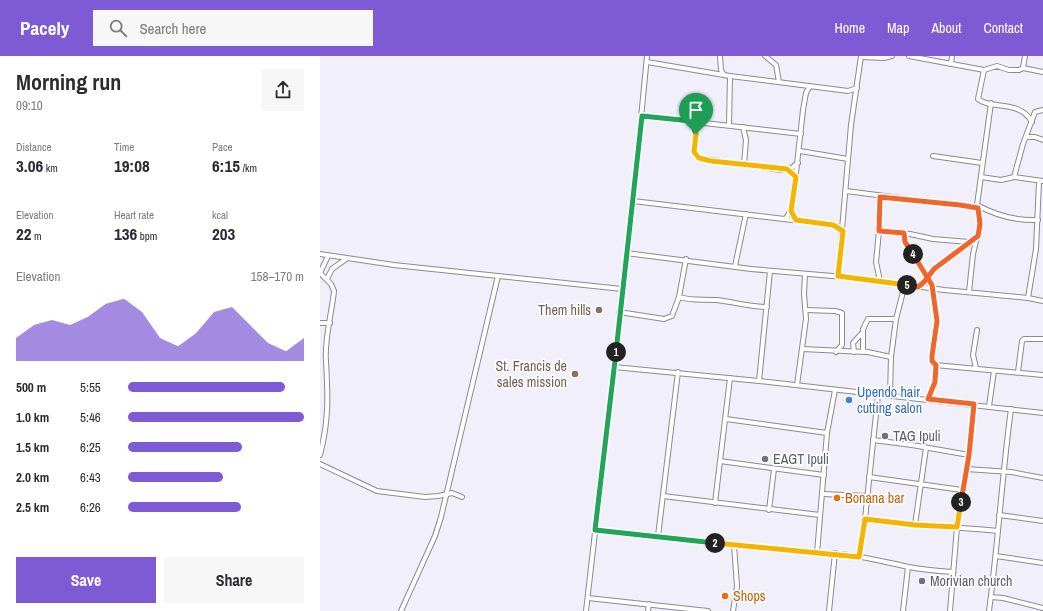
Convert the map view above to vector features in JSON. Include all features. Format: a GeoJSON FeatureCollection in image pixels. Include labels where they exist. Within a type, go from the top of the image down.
{"type":"FeatureCollection","features":[{"type":"Feature","properties":{"kind":"street"},"geometry":{"type":"LineString","coordinates":[[586,611],[619,312],[633,201],[647,56]]}},
{"type":"Feature","properties":{"kind":"street"},"geometry":{"type":"LineString","coordinates":[[720,56],[721,70],[724,75]]}},
{"type":"Feature","properties":{"kind":"street"},"geometry":{"type":"LineString","coordinates":[[765,56],[776,66],[779,82]]}},
{"type":"Feature","properties":{"kind":"street"},"geometry":{"type":"LineString","coordinates":[[838,276],[848,159],[861,57],[880,58],[892,56]]}},
{"type":"Feature","properties":{"kind":"street"},"geometry":{"type":"LineString","coordinates":[[912,56],[984,70],[997,66],[1019,70],[1023,68],[1043,72]]}},
{"type":"Feature","properties":{"kind":"street"},"geometry":{"type":"LineString","coordinates":[[951,64],[952,56]]}},
{"type":"Feature","properties":{"kind":"street"},"geometry":{"type":"LineString","coordinates":[[1023,68],[1025,56]]}},
{"type":"Feature","properties":{"kind":"street"},"geometry":{"type":"LineString","coordinates":[[646,62],[730,76],[848,91],[857,88]]}},
{"type":"Feature","properties":{"kind":"street"},"geometry":{"type":"LineString","coordinates":[[984,70],[978,99],[981,102],[1014,108],[1030,118],[1032,122]]}},
{"type":"Feature","properties":{"kind":"street"},"geometry":{"type":"LineString","coordinates":[[729,125],[730,76]]}},
{"type":"Feature","properties":{"kind":"street"},"geometry":{"type":"LineString","coordinates":[[786,218],[791,211],[800,151],[806,93],[810,86]]}},
{"type":"Feature","properties":{"kind":"street"},"geometry":{"type":"LineString","coordinates":[[969,292],[973,254],[980,224],[978,207],[982,163],[989,130],[991,104]]}},
{"type":"Feature","properties":{"kind":"street"},"geometry":{"type":"LineString","coordinates":[[1014,177],[1036,110],[1043,110]]}},
{"type":"Feature","properties":{"kind":"street"},"geometry":{"type":"LineString","coordinates":[[642,116],[729,125],[771,132],[801,134]]}},
{"type":"Feature","properties":{"kind":"street"},"geometry":{"type":"LineString","coordinates":[[691,121],[696,134],[694,152],[699,158],[744,165],[787,169],[798,163]]}},
{"type":"Feature","properties":{"kind":"street"},"geometry":{"type":"LineString","coordinates":[[743,127],[746,140],[744,165]]}},
{"type":"Feature","properties":{"kind":"street"},"geometry":{"type":"LineString","coordinates":[[1026,137],[1035,137],[1043,140]]}},
{"type":"Feature","properties":{"kind":"street"},"geometry":{"type":"LineString","coordinates":[[800,151],[848,159]]}},
{"type":"Feature","properties":{"kind":"street"},"geometry":{"type":"LineString","coordinates":[[933,156],[982,163]]}},
{"type":"Feature","properties":{"kind":"street"},"geometry":{"type":"LineString","coordinates":[[787,169],[796,177]]}},
{"type":"Feature","properties":{"kind":"street"},"geometry":{"type":"LineString","coordinates":[[981,177],[1001,180],[1014,177],[1041,182],[1036,249],[1028,298]]}},
{"type":"Feature","properties":{"kind":"street"},"geometry":{"type":"LineString","coordinates":[[846,191],[880,197],[978,207],[1002,217],[1023,220],[1038,220]]}},
{"type":"Feature","properties":{"kind":"street"},"geometry":{"type":"LineString","coordinates":[[880,197],[876,262],[880,281]]}},
{"type":"Feature","properties":{"kind":"street"},"geometry":{"type":"LineString","coordinates":[[633,201],[786,218],[833,225],[843,231]]}},
{"type":"Feature","properties":{"kind":"street"},"geometry":{"type":"LineString","coordinates":[[791,211],[796,220]]}},
{"type":"Feature","properties":{"kind":"street"},"geometry":{"type":"LineString","coordinates":[[735,266],[746,214]]}},
{"type":"Feature","properties":{"kind":"street"},"geometry":{"type":"LineString","coordinates":[[879,231],[904,233],[933,239],[969,242]]}},
{"type":"Feature","properties":{"kind":"street"},"geometry":{"type":"LineString","coordinates":[[904,233],[907,247],[931,282],[937,321],[932,361],[936,365],[1043,375]]}},
{"type":"Feature","properties":{"kind":"street"},"geometry":{"type":"LineString","coordinates":[[918,287],[934,269],[978,236]]}},
{"type":"Feature","properties":{"kind":"street"},"geometry":{"type":"LineString","coordinates":[[1036,249],[1043,250]]}},
{"type":"Feature","properties":{"kind":"street"},"geometry":{"type":"LineString","coordinates":[[626,253],[686,259],[770,271],[806,275],[838,276],[905,284],[932,289],[1028,298],[1043,301]]}},
{"type":"Feature","properties":{"kind":"street"},"geometry":{"type":"LineString","coordinates":[[320,254],[346,259],[622,289]]}},
{"type":"Feature","properties":{"kind":"street"},"geometry":{"type":"LineString","coordinates":[[320,455],[327,426],[327,338],[334,291],[327,280],[320,274],[328,256]]}},
{"type":"Feature","properties":{"kind":"street"},"geometry":{"type":"LineString","coordinates":[[327,280],[332,269],[346,259]]}},
{"type":"Feature","properties":{"kind":"street"},"geometry":{"type":"LineString","coordinates":[[619,312],[664,319],[673,314],[679,297],[686,259]]}},
{"type":"Feature","properties":{"kind":"street"},"geometry":{"type":"LineString","coordinates":[[759,381],[770,271]]}},
{"type":"Feature","properties":{"kind":"street"},"geometry":{"type":"LineString","coordinates":[[797,385],[806,310],[804,294],[806,275]]}},
{"type":"Feature","properties":{"kind":"street"},"geometry":{"type":"LineString","coordinates":[[401,611],[435,536],[444,505],[498,276]]}},
{"type":"Feature","properties":{"kind":"street"},"geometry":{"type":"LineString","coordinates":[[890,396],[891,357],[896,319],[905,284]]}},
{"type":"Feature","properties":{"kind":"street"},"geometry":{"type":"LineString","coordinates":[[679,297],[686,299],[713,300],[751,307],[767,307]]}},
{"type":"Feature","properties":{"kind":"street"},"geometry":{"type":"LineString","coordinates":[[806,310],[835,311],[842,313],[842,345],[836,352]]}},
{"type":"Feature","properties":{"kind":"street"},"geometry":{"type":"LineString","coordinates":[[865,352],[863,349],[863,332],[865,322],[868,319],[896,319]]}},
{"type":"Feature","properties":{"kind":"street"},"geometry":{"type":"LineString","coordinates":[[320,323],[330,323]]}},
{"type":"Feature","properties":{"kind":"street"},"geometry":{"type":"LineString","coordinates":[[976,368],[973,355],[977,330]]}},
{"type":"Feature","properties":{"kind":"street"},"geometry":{"type":"LineString","coordinates":[[854,352],[854,343],[863,332]]}},
{"type":"Feature","properties":{"kind":"street"},"geometry":{"type":"LineString","coordinates":[[1018,372],[1022,341],[1024,339],[1043,339]]}},
{"type":"Feature","properties":{"kind":"street"},"geometry":{"type":"LineString","coordinates":[[802,349],[836,352],[865,352],[891,357]]}},
{"type":"Feature","properties":{"kind":"street"},"geometry":{"type":"LineString","coordinates":[[928,399],[935,382],[936,365]]}},
{"type":"Feature","properties":{"kind":"street"},"geometry":{"type":"LineString","coordinates":[[614,367],[678,372],[878,395],[974,404],[1043,413]]}},
{"type":"Feature","properties":{"kind":"street"},"geometry":{"type":"LineString","coordinates":[[989,406],[994,371]]}},
{"type":"Feature","properties":{"kind":"street"},"geometry":{"type":"LineString","coordinates":[[658,536],[678,372]]}},
{"type":"Feature","properties":{"kind":"street"},"geometry":{"type":"LineString","coordinates":[[716,503],[730,378]]}},
{"type":"Feature","properties":{"kind":"street"},"geometry":{"type":"LineString","coordinates":[[817,553],[827,433],[835,390]]}},
{"type":"Feature","properties":{"kind":"street"},"geometry":{"type":"LineString","coordinates":[[859,557],[865,519],[878,395]]}},
{"type":"Feature","properties":{"kind":"street"},"geometry":{"type":"LineString","coordinates":[[950,611],[957,527],[969,455],[974,404]]}},
{"type":"Feature","properties":{"kind":"street"},"geometry":{"type":"LineString","coordinates":[[989,611],[1011,409]]}},
{"type":"Feature","properties":{"kind":"street"},"geometry":{"type":"LineString","coordinates":[[726,419],[827,433]]}},
{"type":"Feature","properties":{"kind":"street"},"geometry":{"type":"LineString","coordinates":[[873,440],[969,455]]}},
{"type":"Feature","properties":{"kind":"street"},"geometry":{"type":"LineString","coordinates":[[915,525],[926,448]]}},
{"type":"Feature","properties":{"kind":"street"},"geometry":{"type":"LineString","coordinates":[[720,461],[824,475]]}},
{"type":"Feature","properties":{"kind":"street"},"geometry":{"type":"LineString","coordinates":[[320,464],[377,491],[417,496],[437,496],[452,493],[462,497]]}},
{"type":"Feature","properties":{"kind":"street"},"geometry":{"type":"LineString","coordinates":[[769,510],[774,469]]}},
{"type":"Feature","properties":{"kind":"street"},"geometry":{"type":"LineString","coordinates":[[966,469],[1004,471],[1043,478]]}},
{"type":"Feature","properties":{"kind":"street"},"geometry":{"type":"LineString","coordinates":[[869,477],[922,483],[962,490]]}},
{"type":"Feature","properties":{"kind":"street"},"geometry":{"type":"LineString","coordinates":[[823,494],[867,496]]}},
{"type":"Feature","properties":{"kind":"street"},"geometry":{"type":"LineString","coordinates":[[437,496],[444,505]]}},
{"type":"Feature","properties":{"kind":"street"},"geometry":{"type":"LineString","coordinates":[[663,496],[820,515]]}},
{"type":"Feature","properties":{"kind":"street"},"geometry":{"type":"LineString","coordinates":[[999,515],[1043,521]]}},
{"type":"Feature","properties":{"kind":"street"},"geometry":{"type":"LineString","coordinates":[[865,519],[915,525],[998,531]]}},
{"type":"Feature","properties":{"kind":"street"},"geometry":{"type":"LineString","coordinates":[[595,530],[817,553],[835,553],[908,567],[953,572]]}},
{"type":"Feature","properties":{"kind":"street"},"geometry":{"type":"LineString","coordinates":[[733,611],[737,586],[734,545]]}},
{"type":"Feature","properties":{"kind":"street"},"geometry":{"type":"LineString","coordinates":[[829,611],[835,553]]}},
{"type":"Feature","properties":{"kind":"street"},"geometry":{"type":"LineString","coordinates":[[996,556],[1043,562]]}},
{"type":"Feature","properties":{"kind":"street"},"geometry":{"type":"LineString","coordinates":[[903,611],[908,567]]}},
{"type":"Feature","properties":{"kind":"street"},"geometry":{"type":"LineString","coordinates":[[991,597],[1043,608]]}},
{"type":"Feature","properties":{"kind":"street"},"geometry":{"type":"LineString","coordinates":[[588,598],[708,611]]}},
{"type":"Feature","properties":{"kind":"street"},"geometry":{"type":"LineString","coordinates":[[648,611],[649,604]]}},
{"type":"Feature","properties":{"kind":"place","name":"Them hills"},"geometry":{"type":"Point","coordinates":[599,310]}},
{"type":"Feature","properties":{"kind":"place","name":"St. Francis de sales mission"},"geometry":{"type":"Point","coordinates":[575,374]}},
{"type":"Feature","properties":{"kind":"place","name":"Upendo hair cutting salon"},"geometry":{"type":"Point","coordinates":[849,400]}},
{"type":"Feature","properties":{"kind":"place","name":"TAG Ipuli"},"geometry":{"type":"Point","coordinates":[885,436]}},
{"type":"Feature","properties":{"kind":"place","name":"EAGT Ipuli"},"geometry":{"type":"Point","coordinates":[765,459]}},
{"type":"Feature","properties":{"kind":"place","name":"Bonana bar"},"geometry":{"type":"Point","coordinates":[837,498]}},
{"type":"Feature","properties":{"kind":"place","name":"Morivian church"},"geometry":{"type":"Point","coordinates":[922,581]}},
{"type":"Feature","properties":{"kind":"place","name":"Shops"},"geometry":{"type":"Point","coordinates":[725,596]}},
{"type":"Feature","properties":{"kind":"route"},"geometry":{"type":"LineString","coordinates":[[696,134],[691,121],[642,116],[595,530],[817,553],[829,552],[859,557],[865,519],[878,522],[957,527],[969,455],[974,404],[928,399],[935,382],[936,365],[932,361],[937,329],[937,317],[932,284],[929,278],[928,277],[924,273],[922,270],[914,255],[907,247],[904,233],[879,231],[880,197],[978,208],[980,215],[978,236],[967,243],[961,250],[940,266],[934,269],[932,272],[928,277],[924,282],[918,287],[838,276],[843,231],[837,226],[796,220],[793,217],[791,211],[796,177],[787,169],[781,170],[704,160],[699,158],[694,152],[696,134]]}}]}
